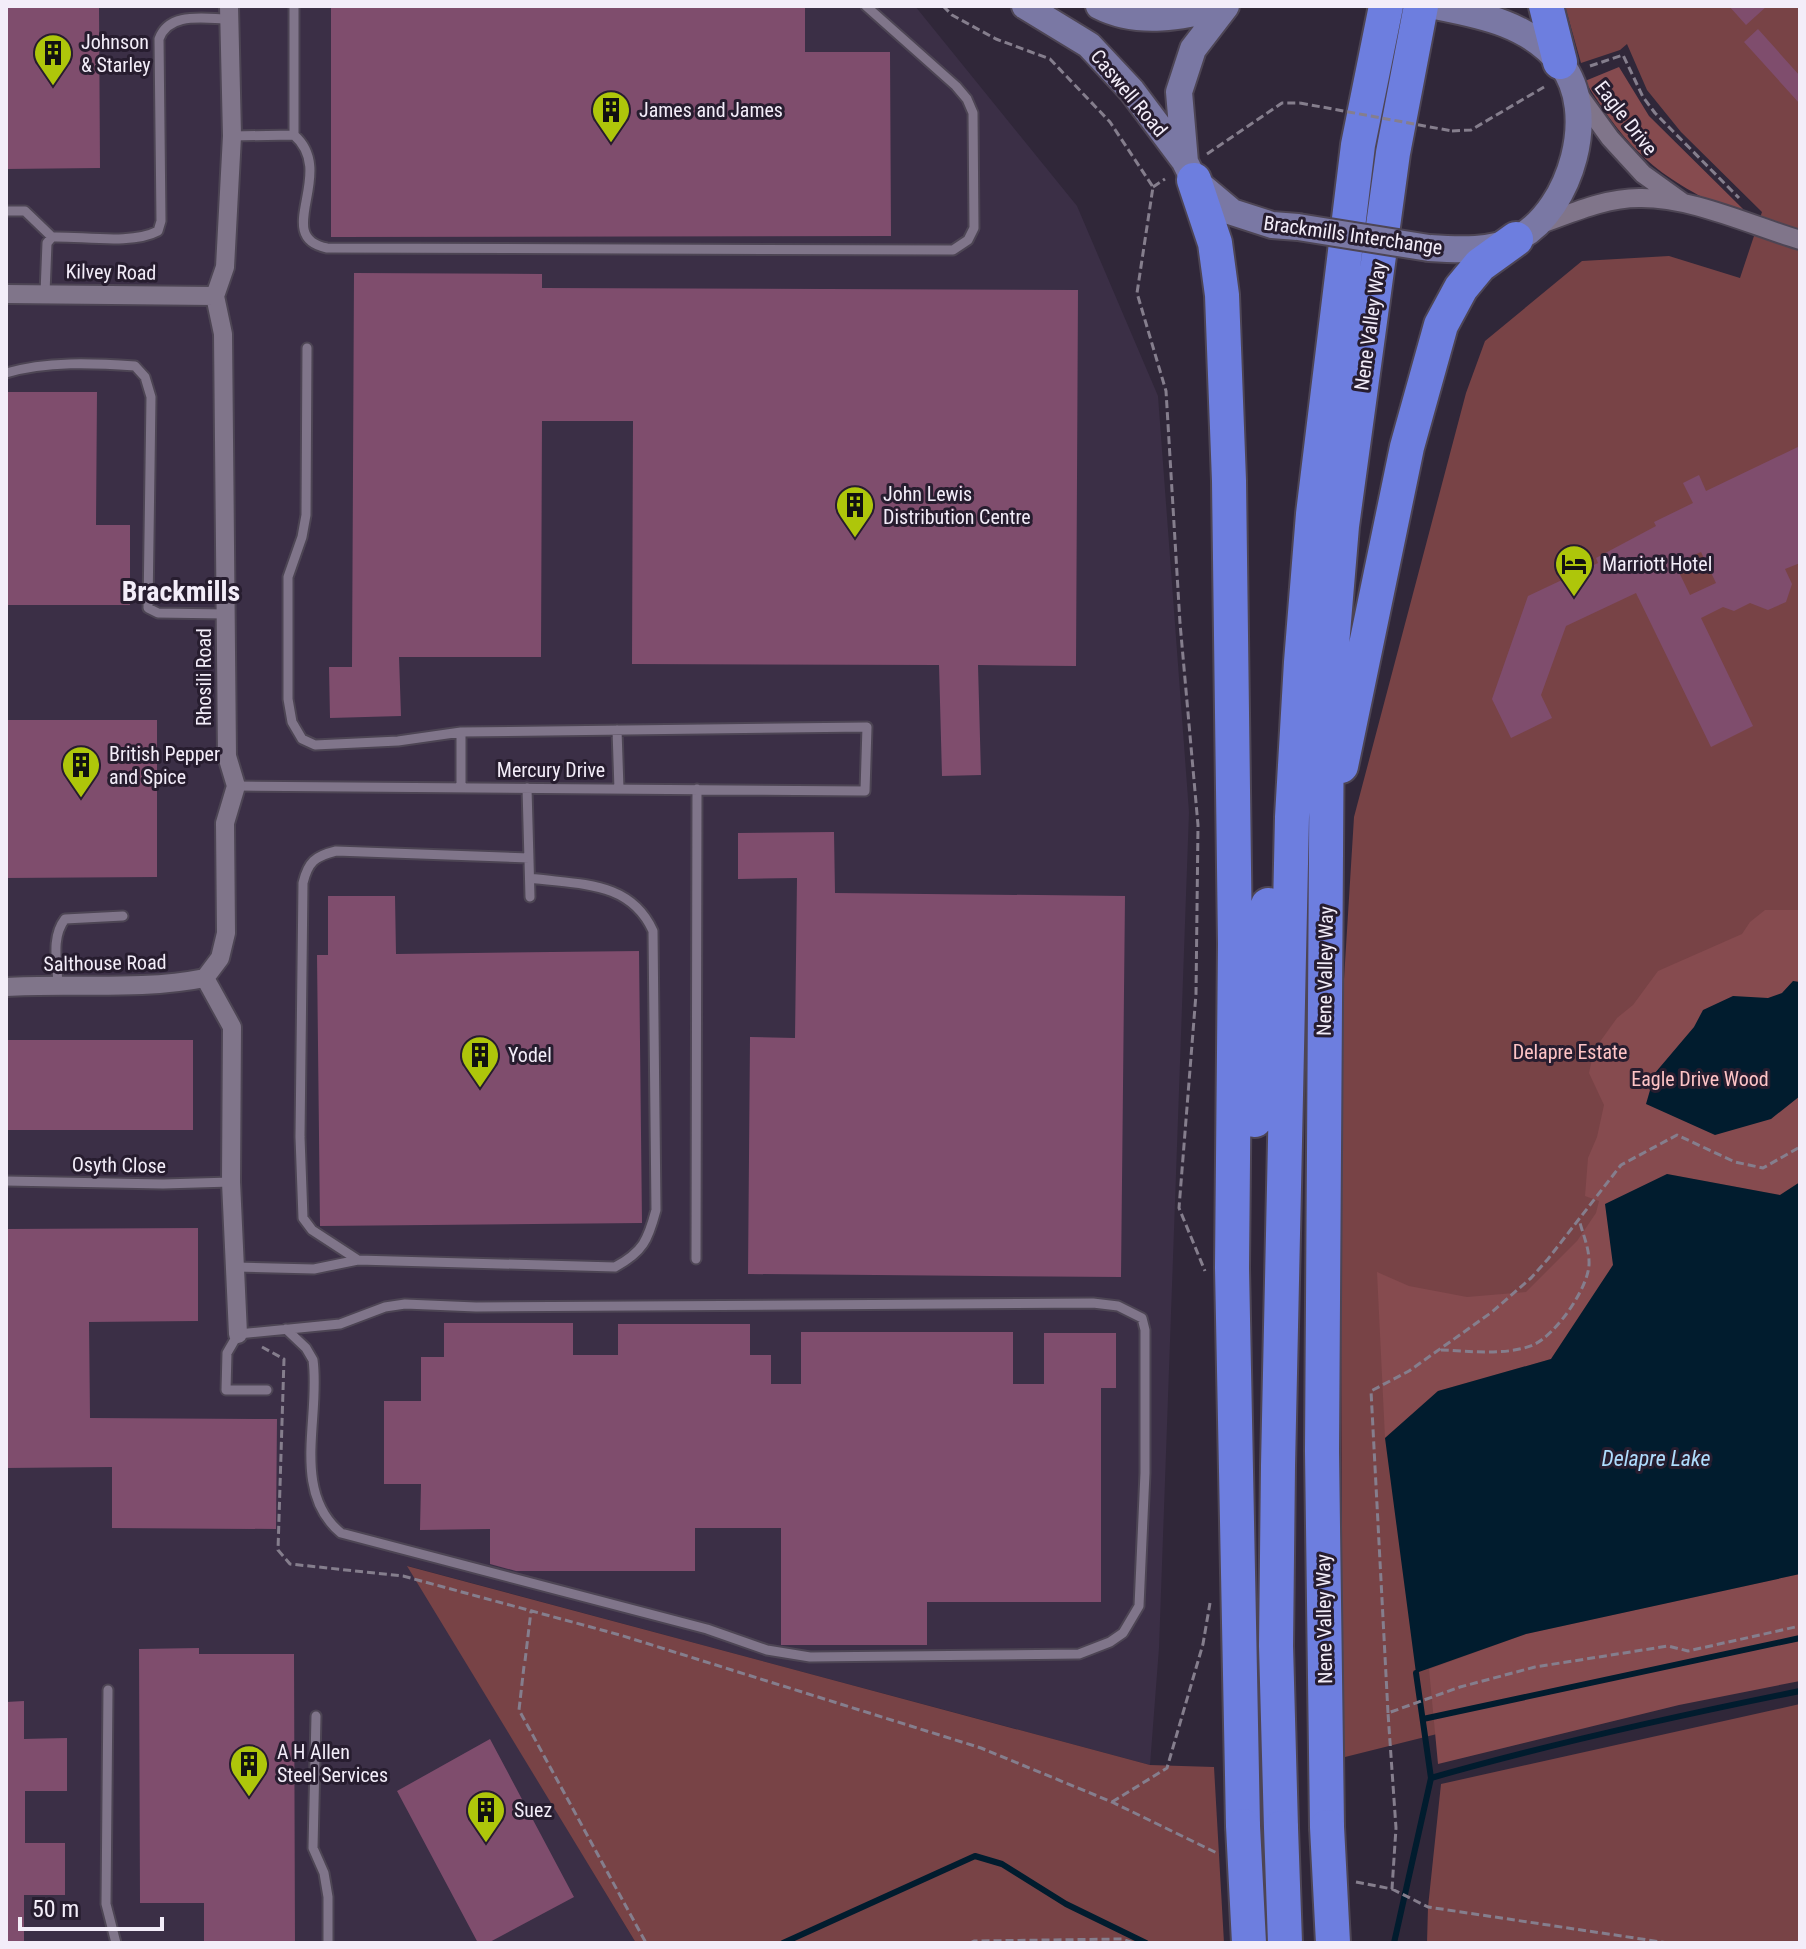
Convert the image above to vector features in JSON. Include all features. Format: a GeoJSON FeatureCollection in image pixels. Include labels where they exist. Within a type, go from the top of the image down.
{"type":"FeatureCollection","features":[{"type":"Feature","properties":{"kind":"highway","name":"Nene Valley Way"},"geometry":{"type":"LineString","coordinates":[[1285,1943],[1276,1646],[1277,1481],[1292,817],[1313,514],[1358,145],[1386,6]]}},
{"type":"Feature","properties":{"kind":"highway","name":"Nene Valley Way"},"geometry":{"type":"LineString","coordinates":[[1333,1943],[1327,1827],[1322,1435],[1327,704],[1342,526],[1393,153],[1421,6]]}},
{"type":"Feature","properties":{"kind":"highway"},"geometry":{"type":"LineString","coordinates":[[1546,6],[1566,76]]}},
{"type":"Feature","properties":{"kind":"highway"},"geometry":{"type":"LineString","coordinates":[[1188,169],[1215,243],[1222,295],[1229,481],[1235,944],[1232,1268],[1243,1826],[1249,1943]]}},
{"type":"Feature","properties":{"kind":"highway"},"geometry":{"type":"LineString","coordinates":[[1327,833],[1407,447],[1441,325],[1461,288],[1480,265],[1525,233]]}},
{"type":"Feature","properties":{"kind":"highway"},"geometry":{"type":"LineString","coordinates":[[1236,1464],[1275,750],[1285,637],[1313,514]]}},
{"type":"Feature","properties":{"kind":"street","name":"Caswell Road"},"geometry":{"type":"LineString","coordinates":[[1025,6],[1089,45],[1132,91],[1188,169]]}},
{"type":"Feature","properties":{"kind":"street"},"geometry":{"type":"LineString","coordinates":[[1099,6],[1148,18],[1198,13],[1225,6]]}},
{"type":"Feature","properties":{"kind":"street"},"geometry":{"type":"LineString","coordinates":[[1188,169],[1179,92],[1193,49],[1225,6]]}},
{"type":"Feature","properties":{"kind":"street"},"geometry":{"type":"LineString","coordinates":[[1435,6],[1514,27],[1533,38],[1566,76],[1577,129],[1571,171],[1559,197],[1525,233]]}},
{"type":"Feature","properties":{"kind":"street","name":"Rhosili Road"},"geometry":{"type":"LineString","coordinates":[[205,978],[220,958],[226,933],[225,823],[236,786],[227,756],[223,334],[215,296],[225,267],[232,136],[229,13]]}},
{"type":"Feature","properties":{"kind":"street","name":"Eagle Drive"},"geometry":{"type":"LineString","coordinates":[[1566,76],[1610,138],[1643,174],[1684,203]]}},
{"type":"Feature","properties":{"kind":"street","name":"Brackmills Interchange"},"geometry":{"type":"LineString","coordinates":[[1188,169],[1232,212],[1272,225],[1429,248],[1472,249],[1525,233]]}},
{"type":"Feature","properties":{"kind":"street","name":"Eagle Drive"},"geometry":{"type":"LineString","coordinates":[[1525,233],[1588,207],[1638,198],[1684,203],[1800,240]]}},
{"type":"Feature","properties":{"kind":"street","name":"Kilvey Road"},"geometry":{"type":"LineString","coordinates":[[6,294],[215,296]]}},
{"type":"Feature","properties":{"kind":"street"},"geometry":{"type":"LineString","coordinates":[[205,978],[232,1027],[231,1182],[238,1334]]}},
{"type":"Feature","properties":{"kind":"street","name":"Salthouse Road"},"geometry":{"type":"LineString","coordinates":[[6,987],[173,985],[205,978]]}},
{"type":"Feature","properties":{"kind":"lane"},"geometry":{"type":"LineString","coordinates":[[294,6],[294,135],[305,148],[310,166],[309,195],[303,217],[305,237],[309,242],[327,248],[953,250],[968,240],[974,228],[973,113],[956,86],[866,6]]}},
{"type":"Feature","properties":{"kind":"lane"},"geometry":{"type":"LineString","coordinates":[[6,211],[25,211],[52,237],[121,238],[150,235],[158,231],[161,221],[159,39],[162,30],[179,19],[229,13]]}},
{"type":"Feature","properties":{"kind":"lane"},"geometry":{"type":"LineString","coordinates":[[232,136],[294,135]]}},
{"type":"Feature","properties":{"kind":"lane"},"geometry":{"type":"LineString","coordinates":[[45,293],[47,243],[52,237]]}},
{"type":"Feature","properties":{"kind":"lane"},"geometry":{"type":"LineString","coordinates":[[307,348],[306,515],[288,577],[288,699],[292,722],[302,739],[315,745],[398,741],[461,732],[617,730],[619,789]]}},
{"type":"Feature","properties":{"kind":"lane"},"geometry":{"type":"LineString","coordinates":[[6,373],[88,363],[135,366],[145,377],[151,397],[148,608],[158,613],[226,614]]}},
{"type":"Feature","properties":{"kind":"lane","name":"Mercury Drive"},"geometry":{"type":"LineString","coordinates":[[236,786],[865,791],[867,727],[617,730]]}},
{"type":"Feature","properties":{"kind":"lane"},"geometry":{"type":"LineString","coordinates":[[461,732],[461,787]]}},
{"type":"Feature","properties":{"kind":"lane"},"geometry":{"type":"LineString","coordinates":[[527,788],[530,897]]}},
{"type":"Feature","properties":{"kind":"lane"},"geometry":{"type":"LineString","coordinates":[[696,1259],[697,789]]}},
{"type":"Feature","properties":{"kind":"lane"},"geometry":{"type":"LineString","coordinates":[[358,1260],[312,1230],[303,1218],[300,1137],[303,883],[308,864],[319,855],[336,851],[529,858]]}},
{"type":"Feature","properties":{"kind":"lane"},"geometry":{"type":"LineString","coordinates":[[236,1267],[314,1269],[358,1260],[615,1267],[642,1248],[650,1234],[656,1210],[653,931],[645,914],[617,892],[530,878]]}},
{"type":"Feature","properties":{"kind":"lane"},"geometry":{"type":"LineString","coordinates":[[58,984],[56,944],[58,927],[65,919],[123,916]]}},
{"type":"Feature","properties":{"kind":"lane","name":"Osyth Close"},"geometry":{"type":"LineString","coordinates":[[6,1181],[231,1182]]}},
{"type":"Feature","properties":{"kind":"lane"},"geometry":{"type":"LineString","coordinates":[[267,1390],[226,1390],[227,1353],[238,1334],[286,1329],[340,1324],[385,1307],[405,1304],[600,1307],[1078,1303],[1118,1306],[1142,1318],[1145,1330],[1145,1473],[1139,1606],[1123,1633],[1110,1642],[1079,1654],[810,1657],[767,1650],[707,1629],[341,1533],[330,1523],[312,1487],[313,1360],[306,1348],[286,1329]]}},
{"type":"Feature","properties":{"kind":"lane"},"geometry":{"type":"LineString","coordinates":[[108,1690],[106,1904],[116,1943]]}},
{"type":"Feature","properties":{"kind":"lane"},"geometry":{"type":"LineString","coordinates":[[316,1716],[313,1848],[324,1873],[328,1897],[328,1943]]}},
{"type":"Feature","properties":{"kind":"path"},"geometry":{"type":"LineString","coordinates":[[943,6],[952,15],[996,39],[1050,59],[1110,122],[1153,187],[1137,293],[1166,391],[1180,623],[1198,825],[1196,994],[1179,1208],[1209,1280]]}},
{"type":"Feature","properties":{"kind":"path"},"geometry":{"type":"LineString","coordinates":[[1153,187],[1188,169],[1282,103],[1300,103],[1452,131],[1471,130],[1566,76],[1623,55],[1643,97],[1655,113],[1744,204]]}},
{"type":"Feature","properties":{"kind":"path"},"geometry":{"type":"LineString","coordinates":[[1392,1889],[1396,1828],[1371,1391],[1409,1371],[1439,1350],[1492,1312],[1531,1278],[1621,1165],[1677,1135],[1735,1162],[1763,1168],[1800,1147]]}},
{"type":"Feature","properties":{"kind":"path"},"geometry":{"type":"LineString","coordinates":[[1439,1350],[1505,1350],[1533,1345],[1552,1332],[1577,1298],[1590,1263],[1579,1219]]}},
{"type":"Feature","properties":{"kind":"path"},"geometry":{"type":"LineString","coordinates":[[1215,1622],[1213,1591],[1203,1644],[1167,1768],[1112,1802],[1213,1853],[1228,1856]]}},
{"type":"Feature","properties":{"kind":"path"},"geometry":{"type":"LineString","coordinates":[[531,1611],[519,1710],[646,1943]]}},
{"type":"Feature","properties":{"kind":"path"},"geometry":{"type":"LineString","coordinates":[[1388,1713],[1460,1687],[1535,1667],[1668,1646],[1688,1651],[1800,1626]]}},
{"type":"Feature","properties":{"kind":"path"},"geometry":{"type":"LineString","coordinates":[[1347,1880],[1392,1889],[1428,1907],[1668,1943],[1687,1943]]}},
{"type":"Feature","properties":{"kind":"path"},"geometry":{"type":"LineString","coordinates":[[970,1943],[1122,1939],[1134,1943]]}},
{"type":"Feature","properties":{"kind":"shaded area"},"geometry":{"type":"Polygon","coordinates":[[[6,6],[915,6],[1077,206],[1158,396],[1189,812],[1159,1648],[1150,1765],[408,1566],[636,1943],[6,1943],[6,6]]]}},
{"type":"Feature","properties":{"kind":"green space","name":"Delapre Estate"},"geometry":{"type":"Polygon","coordinates":[[[1565,6],[1800,6],[1800,1643],[1337,1759],[1342,1575],[1340,1044],[1354,817],[1466,393],[1485,341],[1582,261],[1669,256],[1740,278],[1762,212],[1681,132],[1647,90],[1627,44],[1620,50],[1581,63],[1565,6]]]}},
{"type":"Feature","properties":{"kind":"green space"},"geometry":{"type":"Polygon","coordinates":[[[1619,67],[1649,116],[1743,209],[1743,213],[1737,214],[1710,201],[1667,176],[1617,128],[1585,81],[1619,67]]]}},
{"type":"Feature","properties":{"kind":"green space","name":"Eagle Drive Wood"},"geometry":{"type":"Polygon","coordinates":[[[1765,910],[1800,910],[1800,1182],[1780,1195],[1667,1174],[1613,1265],[1551,1359],[1438,1391],[1385,1438],[1377,1272],[1409,1286],[1467,1297],[1526,1292],[1577,1241],[1596,1213],[1599,1201],[1585,1196],[1588,1158],[1597,1137],[1604,1105],[1589,1073],[1594,1050],[1658,971],[1742,934],[1750,922],[1765,910]]]}},
{"type":"Feature","properties":{"kind":"green space"},"geometry":{"type":"Polygon","coordinates":[[[407,1566],[1150,1765],[1214,1767],[1224,1943],[636,1943],[407,1566]]]}},
{"type":"Feature","properties":{"kind":"green space"},"geometry":{"type":"Polygon","coordinates":[[[1800,1574],[1800,1681],[1679,1705],[1438,1764],[1429,1669],[1526,1634],[1800,1574]]]}},
{"type":"Feature","properties":{"kind":"green space"},"geometry":{"type":"Polygon","coordinates":[[[1800,1704],[1800,1943],[1427,1943],[1441,1784],[1800,1704]]]}},
{"type":"Feature","properties":{"kind":"water"},"geometry":{"type":"Polygon","coordinates":[[[1793,981],[1800,982],[1800,1096],[1771,1119],[1715,1135],[1646,1104],[1655,1073],[1694,1027],[1703,1010],[1733,996],[1768,998],[1782,993],[1793,981]]]}},
{"type":"Feature","properties":{"kind":"water","name":"Delapre Lake"},"geometry":{"type":"Polygon","coordinates":[[[1667,1174],[1780,1195],[1800,1182],[1800,1574],[1526,1634],[1416,1673],[1385,1438],[1438,1391],[1551,1359],[1613,1265],[1605,1204],[1667,1174]]]}},
{"type":"Feature","properties":{"kind":"building","name":"Johnson & Starley"},"geometry":{"type":"Polygon","coordinates":[[[6,6],[99,6],[100,168],[6,169],[6,6]]]}},
{"type":"Feature","properties":{"kind":"building","name":"James and James"},"geometry":{"type":"Polygon","coordinates":[[[331,6],[805,6],[805,52],[890,52],[891,236],[331,237],[331,6]]]}},
{"type":"Feature","properties":{"kind":"building"},"geometry":{"type":"Polygon","coordinates":[[[1729,6],[1767,6],[1746,25],[1729,6]]]}},
{"type":"Feature","properties":{"kind":"building"},"geometry":{"type":"Polygon","coordinates":[[[1758,29],[1800,76],[1800,104],[1744,42],[1758,29]]]}},
{"type":"Feature","properties":{"kind":"building","name":"John Lewis Distribution Centre"},"geometry":{"type":"Polygon","coordinates":[[[354,273],[542,274],[542,288],[1078,290],[1076,666],[978,665],[981,775],[942,776],[939,665],[632,664],[633,421],[542,421],[541,657],[399,657],[401,716],[330,718],[329,667],[352,667],[354,273]]]}},
{"type":"Feature","properties":{"kind":"building"},"geometry":{"type":"Polygon","coordinates":[[[6,392],[97,392],[96,525],[130,525],[130,605],[6,605],[6,392]]]}},
{"type":"Feature","properties":{"kind":"building","name":"Marriott Hotel"},"geometry":{"type":"Polygon","coordinates":[[[1800,446],[1800,563],[1785,569],[1792,584],[1786,602],[1768,610],[1750,603],[1734,611],[1723,607],[1701,618],[1753,726],[1711,747],[1636,593],[1566,626],[1541,695],[1552,718],[1511,738],[1492,699],[1528,596],[1598,563],[1596,558],[1656,526],[1654,522],[1693,503],[1683,483],[1699,475],[1706,491],[1800,446]],[[1701,552],[1675,564],[1690,595],[1716,583],[1701,552]]]}},
{"type":"Feature","properties":{"kind":"building","name":"British Pepper and Spice"},"geometry":{"type":"Polygon","coordinates":[[[6,720],[157,720],[157,877],[6,878],[6,720]]]}},
{"type":"Feature","properties":{"kind":"building"},"geometry":{"type":"Polygon","coordinates":[[[834,832],[835,893],[1125,896],[1121,1277],[748,1274],[750,1037],[795,1038],[797,878],[738,879],[738,833],[834,832]]]}},
{"type":"Feature","properties":{"kind":"building","name":"Yodel"},"geometry":{"type":"Polygon","coordinates":[[[328,896],[395,896],[396,954],[639,951],[642,1223],[320,1226],[317,955],[328,955],[328,896]]]}},
{"type":"Feature","properties":{"kind":"building"},"geometry":{"type":"Polygon","coordinates":[[[6,1040],[193,1040],[193,1130],[6,1130],[6,1040]]]}},
{"type":"Feature","properties":{"kind":"building"},"geometry":{"type":"Polygon","coordinates":[[[198,1228],[198,1321],[89,1322],[90,1418],[277,1419],[276,1529],[112,1528],[112,1467],[6,1468],[6,1229],[198,1228]]]}},
{"type":"Feature","properties":{"kind":"building"},"geometry":{"type":"Polygon","coordinates":[[[444,1323],[573,1323],[573,1355],[618,1355],[618,1324],[750,1324],[750,1355],[771,1355],[771,1384],[801,1384],[801,1332],[1013,1332],[1013,1384],[1044,1384],[1044,1333],[1116,1333],[1116,1388],[1101,1388],[1101,1602],[927,1602],[927,1645],[781,1645],[781,1528],[695,1528],[695,1571],[516,1571],[490,1564],[490,1529],[420,1530],[421,1484],[384,1484],[384,1401],[421,1401],[421,1357],[444,1357],[444,1323]]]}},
{"type":"Feature","properties":{"kind":"building","name":"A H Allen Steel Services"},"geometry":{"type":"Polygon","coordinates":[[[199,1648],[199,1654],[294,1654],[295,1943],[204,1943],[204,1903],[140,1903],[139,1649],[199,1648]]]}},
{"type":"Feature","properties":{"kind":"building"},"geometry":{"type":"Polygon","coordinates":[[[24,1701],[24,1739],[67,1738],[67,1791],[25,1791],[25,1843],[65,1843],[65,1895],[24,1895],[24,1943],[6,1943],[6,1702],[24,1701]]]}},
{"type":"Feature","properties":{"kind":"building","name":"Suez"},"geometry":{"type":"Polygon","coordinates":[[[490,1739],[574,1897],[488,1943],[478,1943],[397,1791],[490,1739]]]}},
{"type":"Feature","properties":{"kind":"waterway"},"geometry":{"type":"LineString","coordinates":[[1423,1719],[1800,1638]]}},
{"type":"Feature","properties":{"kind":"waterway"},"geometry":{"type":"LineString","coordinates":[[1394,1943],[1431,1778],[1416,1673]]}},
{"type":"Feature","properties":{"kind":"waterway"},"geometry":{"type":"LineString","coordinates":[[1431,1778],[1615,1731],[1800,1691]]}},
{"type":"Feature","properties":{"kind":"waterway"},"geometry":{"type":"LineString","coordinates":[[783,1943],[975,1856],[1002,1864],[1066,1904],[1146,1943]]}},
{"type":"Feature","properties":{"kind":"place","name":"Johnson & Starley"},"geometry":{"type":"Point","coordinates":[53,87]}},
{"type":"Feature","properties":{"kind":"place","name":"James and James"},"geometry":{"type":"Point","coordinates":[611,144]}},
{"type":"Feature","properties":{"kind":"place","name":"John Lewis Distribution Centre"},"geometry":{"type":"Point","coordinates":[855,539]}},
{"type":"Feature","properties":{"kind":"place","name":"Marriott Hotel"},"geometry":{"type":"Point","coordinates":[1574,598]}},
{"type":"Feature","properties":{"kind":"place","name":"British Pepper and Spice"},"geometry":{"type":"Point","coordinates":[81,799]}},
{"type":"Feature","properties":{"kind":"place","name":"Yodel"},"geometry":{"type":"Point","coordinates":[480,1089]}},
{"type":"Feature","properties":{"kind":"place","name":"A H Allen Steel Services"},"geometry":{"type":"Point","coordinates":[249,1798]}},
{"type":"Feature","properties":{"kind":"place","name":"Suez"},"geometry":{"type":"Point","coordinates":[486,1844]}},
{"type":"Feature","properties":{"kind":"district","name":"Brackmills"},"geometry":{"type":"Point","coordinates":[181,591]}}]}
